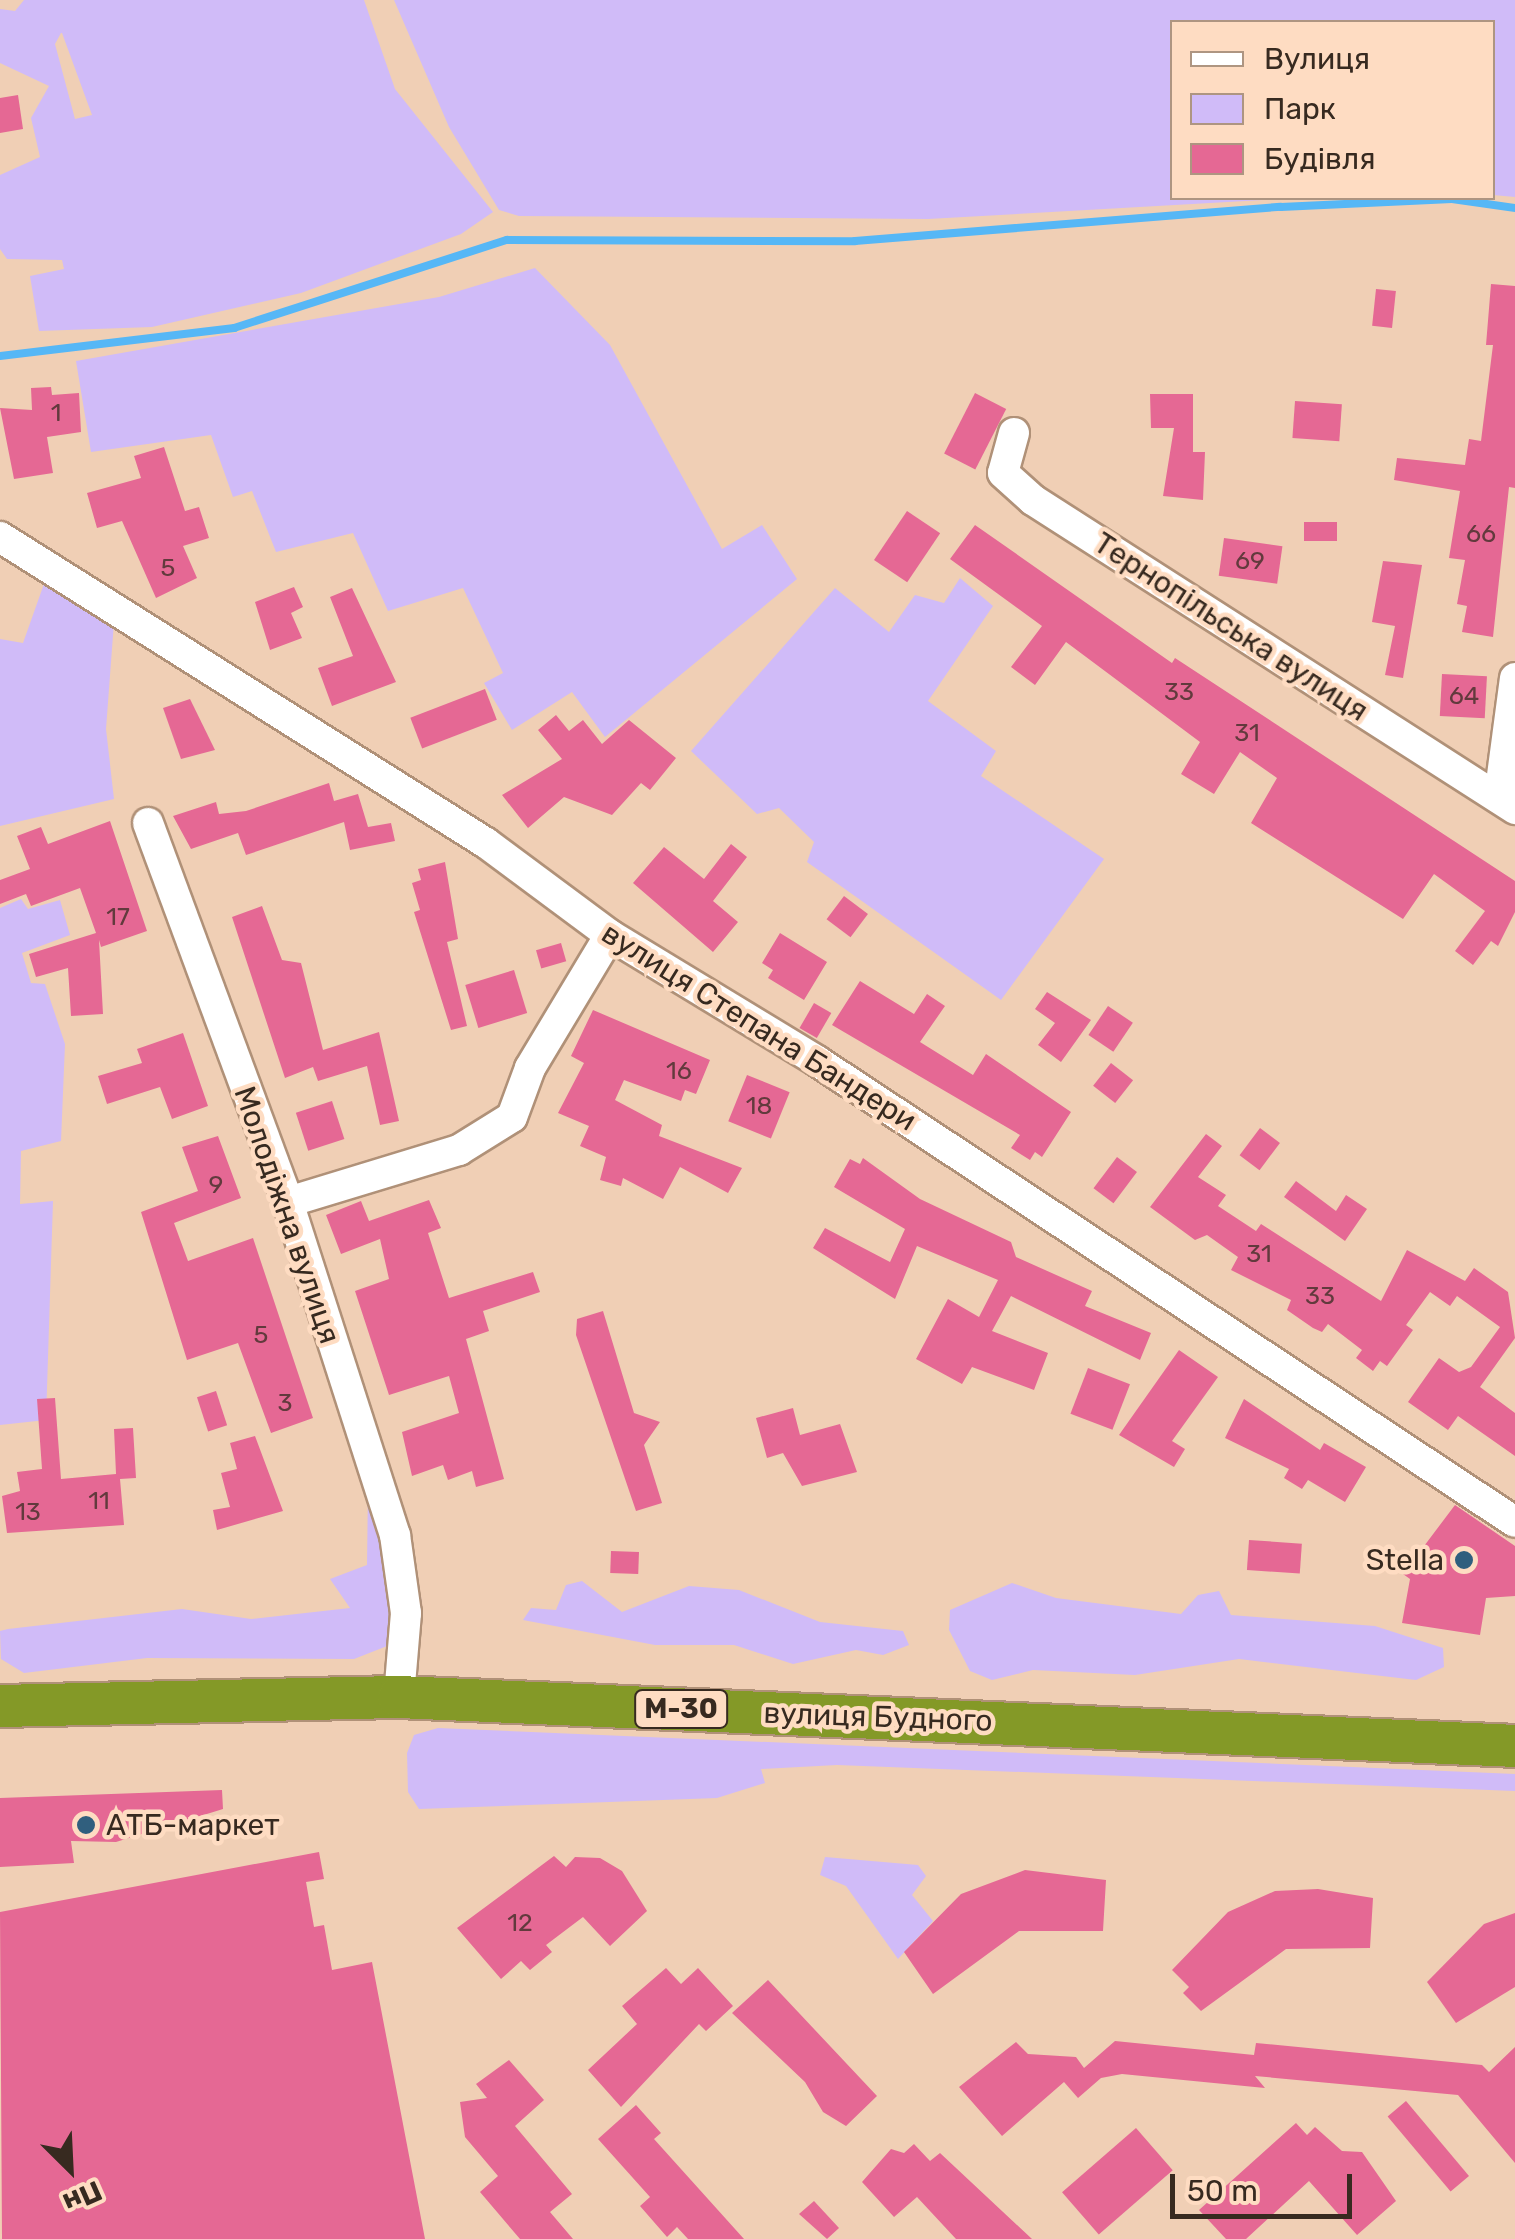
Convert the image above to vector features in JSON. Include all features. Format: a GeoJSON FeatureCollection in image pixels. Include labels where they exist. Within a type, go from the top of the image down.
{"type":"FeatureCollection","features":[{"type":"Feature","properties":{"kind":"highway","name":"вулиця Будного"},"geometry":{"type":"LineString","coordinates":[[0,1706],[399,1697],[1515,1746]]}},
{"type":"Feature","properties":{"kind":"street","name":"Тернопільська вулиця"},"geometry":{"type":"LineString","coordinates":[[1014,433],[1003,473],[1033,500],[1507,804],[1515,678]]}},
{"type":"Feature","properties":{"kind":"street","name":"вулиця Степана Бандери"},"geometry":{"type":"LineString","coordinates":[[0,537],[486,844],[610,935],[816,1061],[1515,1522]]}},
{"type":"Feature","properties":{"kind":"street","name":"Молодіжна вулиця"},"geometry":{"type":"LineString","coordinates":[[148,823],[288,1202],[395,1535],[406,1613],[399,1697]]}},
{"type":"Feature","properties":{"kind":"street"},"geometry":{"type":"LineString","coordinates":[[288,1202],[491,1135],[512,1117],[530,1068],[610,935]]}},
{"type":"Feature","properties":{"kind":"green space"},"geometry":{"type":"Polygon","coordinates":[[[24,0],[364,0],[395,89],[493,212],[461,234],[301,293],[152,327],[39,331],[30,276],[64,269],[62,260],[7,259],[0,249],[0,175],[40,157],[31,118],[49,86],[0,63],[0,9],[15,11],[24,0]],[[62,33],[55,44],[75,119],[92,115],[62,33]]]}},
{"type":"Feature","properties":{"kind":"green space"},"geometry":{"type":"Polygon","coordinates":[[[394,0],[1515,0],[1515,197],[1495,195],[1495,20],[1170,20],[1170,200],[1264,200],[928,219],[519,216],[499,210],[449,127],[394,0]]]}},
{"type":"Feature","properties":{"kind":"green space"},"geometry":{"type":"Polygon","coordinates":[[[535,268],[610,345],[722,549],[762,525],[797,579],[605,737],[572,692],[512,730],[484,683],[503,673],[463,588],[388,611],[353,533],[276,552],[252,491],[233,497],[211,435],[91,452],[76,361],[439,297],[535,268]]]}},
{"type":"Feature","properties":{"kind":"green space"},"geometry":{"type":"Polygon","coordinates":[[[960,578],[993,606],[928,701],[996,751],[981,776],[1104,859],[1001,1000],[807,862],[814,842],[779,808],[757,814],[691,751],[835,588],[889,632],[915,595],[944,603],[960,578]]]}},
{"type":"Feature","properties":{"kind":"green space"},"geometry":{"type":"Polygon","coordinates":[[[45,581],[114,622],[106,729],[114,799],[0,826],[0,639],[23,643],[45,581]]]}},
{"type":"Feature","properties":{"kind":"green space"},"geometry":{"type":"Polygon","coordinates":[[[21,899],[28,909],[60,900],[70,935],[22,953],[31,983],[45,984],[65,1044],[61,1141],[21,1151],[20,1204],[53,1201],[46,1420],[0,1425],[0,908],[21,899]]]}},
{"type":"Feature","properties":{"kind":"green space"},"geometry":{"type":"Polygon","coordinates":[[[368,1488],[421,1596],[422,1620],[405,1639],[354,1659],[147,1658],[24,1673],[1,1659],[0,1631],[8,1629],[182,1609],[251,1619],[350,1608],[330,1579],[367,1565],[368,1488]]]}},
{"type":"Feature","properties":{"kind":"green space"},"geometry":{"type":"Polygon","coordinates":[[[582,1581],[622,1612],[689,1586],[739,1590],[820,1622],[903,1631],[909,1645],[883,1655],[856,1650],[793,1664],[734,1645],[655,1645],[523,1620],[531,1608],[556,1610],[566,1585],[582,1581]]]}},
{"type":"Feature","properties":{"kind":"green space"},"geometry":{"type":"Polygon","coordinates":[[[1012,1583],[1056,1598],[1181,1614],[1198,1595],[1219,1591],[1231,1615],[1375,1626],[1443,1648],[1444,1667],[1416,1680],[1239,1659],[1135,1675],[1033,1670],[992,1680],[970,1671],[949,1630],[950,1610],[1012,1583]]]}},
{"type":"Feature","properties":{"kind":"green space"},"geometry":{"type":"Polygon","coordinates":[[[438,1728],[1515,1774],[1515,1791],[837,1765],[761,1769],[765,1783],[717,1798],[419,1809],[408,1792],[407,1753],[414,1735],[438,1728]]]}},
{"type":"Feature","properties":{"kind":"green space"},"geometry":{"type":"Polygon","coordinates":[[[825,1857],[918,1865],[926,1876],[912,1895],[933,1921],[898,1959],[846,1886],[820,1875],[825,1857]]]}},
{"type":"Feature","properties":{"kind":"building"},"geometry":{"type":"Polygon","coordinates":[[[18,95],[23,129],[0,133],[0,98],[18,95]]]}},
{"type":"Feature","properties":{"kind":"building"},"geometry":{"type":"Polygon","coordinates":[[[1491,284],[1515,286],[1515,488],[1509,487],[1493,637],[1462,632],[1467,606],[1457,604],[1465,560],[1449,558],[1460,491],[1394,480],[1397,458],[1465,465],[1469,439],[1481,441],[1493,345],[1486,345],[1491,284]]]}},
{"type":"Feature","properties":{"kind":"building"},"geometry":{"type":"Polygon","coordinates":[[[1376,289],[1396,291],[1392,328],[1372,326],[1376,289]]]}},
{"type":"Feature","properties":{"kind":"building"},"geometry":{"type":"Polygon","coordinates":[[[51,387],[52,395],[79,393],[81,432],[47,437],[53,473],[14,479],[0,408],[32,410],[31,388],[51,387]]]}},
{"type":"Feature","properties":{"kind":"building"},"geometry":{"type":"Polygon","coordinates":[[[975,393],[1006,409],[975,469],[944,454],[975,393]]]}},
{"type":"Feature","properties":{"kind":"building"},"geometry":{"type":"Polygon","coordinates":[[[1150,394],[1193,394],[1193,452],[1205,452],[1203,500],[1163,496],[1174,428],[1151,428],[1150,394]]]}},
{"type":"Feature","properties":{"kind":"building"},"geometry":{"type":"Polygon","coordinates":[[[1295,401],[1342,404],[1339,441],[1292,438],[1295,401]]]}},
{"type":"Feature","properties":{"kind":"building"},"geometry":{"type":"Polygon","coordinates":[[[164,447],[185,511],[199,507],[209,538],[183,546],[197,578],[156,598],[122,521],[97,528],[87,493],[141,478],[134,456],[164,447]]]}},
{"type":"Feature","properties":{"kind":"building"},"geometry":{"type":"Polygon","coordinates":[[[907,511],[940,533],[907,582],[874,560],[907,511]]]}},
{"type":"Feature","properties":{"kind":"building"},"geometry":{"type":"Polygon","coordinates":[[[1304,522],[1337,522],[1337,541],[1304,541],[1304,522]]]}},
{"type":"Feature","properties":{"kind":"building"},"geometry":{"type":"Polygon","coordinates":[[[975,525],[1172,663],[1175,658],[1515,881],[1515,912],[1498,946],[1491,941],[1473,965],[1455,951],[1485,911],[1434,874],[1403,919],[1251,823],[1277,778],[1240,752],[1214,794],[1181,774],[1200,742],[1066,642],[1035,685],[1011,667],[1042,626],[950,559],[975,525]]]}},
{"type":"Feature","properties":{"kind":"building"},"geometry":{"type":"Polygon","coordinates":[[[1224,538],[1282,546],[1277,584],[1219,576],[1224,538]]]}},
{"type":"Feature","properties":{"kind":"building"},"geometry":{"type":"Polygon","coordinates":[[[1383,561],[1422,565],[1403,678],[1385,675],[1395,626],[1372,622],[1383,561]]]}},
{"type":"Feature","properties":{"kind":"building"},"geometry":{"type":"Polygon","coordinates":[[[294,587],[303,607],[291,613],[302,638],[270,650],[255,602],[294,587]]]}},
{"type":"Feature","properties":{"kind":"building"},"geometry":{"type":"Polygon","coordinates":[[[352,588],[396,682],[332,706],[318,668],[353,656],[330,597],[352,588]]]}},
{"type":"Feature","properties":{"kind":"building"},"geometry":{"type":"Polygon","coordinates":[[[1442,674],[1487,676],[1485,718],[1440,716],[1442,674]]]}},
{"type":"Feature","properties":{"kind":"building"},"geometry":{"type":"Polygon","coordinates":[[[485,689],[497,720],[422,748],[410,718],[485,689]]]}},
{"type":"Feature","properties":{"kind":"building"},"geometry":{"type":"Polygon","coordinates":[[[190,699],[215,750],[181,759],[163,708],[190,699]]]}},
{"type":"Feature","properties":{"kind":"building"},"geometry":{"type":"Polygon","coordinates":[[[556,715],[569,731],[583,720],[602,744],[629,720],[676,758],[650,790],[641,783],[612,815],[564,797],[528,828],[502,795],[562,759],[538,730],[556,715]]]}},
{"type":"Feature","properties":{"kind":"building"},"geometry":{"type":"Polygon","coordinates":[[[329,783],[334,801],[358,794],[368,827],[391,823],[395,841],[350,850],[344,822],[246,855],[238,833],[191,849],[173,816],[216,802],[219,814],[246,811],[329,783]]]}},
{"type":"Feature","properties":{"kind":"building"},"geometry":{"type":"Polygon","coordinates":[[[110,821],[147,931],[101,947],[99,940],[103,1014],[71,1016],[68,968],[36,977],[29,954],[96,933],[80,888],[31,906],[26,894],[0,904],[0,880],[30,869],[17,836],[41,827],[48,844],[110,821]]]}},
{"type":"Feature","properties":{"kind":"building"},"geometry":{"type":"Polygon","coordinates":[[[731,844],[747,857],[713,901],[738,922],[713,952],[633,883],[664,847],[704,879],[731,844]]]}},
{"type":"Feature","properties":{"kind":"building"},"geometry":{"type":"Polygon","coordinates":[[[445,862],[458,939],[447,942],[467,1026],[451,1030],[414,912],[420,910],[412,883],[421,880],[418,869],[445,862]]]}},
{"type":"Feature","properties":{"kind":"building"},"geometry":{"type":"Polygon","coordinates":[[[844,896],[868,914],[851,937],[827,919],[844,896]]]}},
{"type":"Feature","properties":{"kind":"building"},"geometry":{"type":"Polygon","coordinates":[[[262,906],[282,960],[301,963],[323,1050],[379,1032],[399,1121],[380,1125],[367,1066],[318,1081],[313,1067],[285,1078],[232,917],[262,906]]]}},
{"type":"Feature","properties":{"kind":"building"},"geometry":{"type":"Polygon","coordinates":[[[780,933],[827,962],[804,1000],[768,978],[773,970],[762,963],[780,933]]]}},
{"type":"Feature","properties":{"kind":"building"},"geometry":{"type":"Polygon","coordinates":[[[561,943],[566,961],[541,968],[536,950],[561,943]]]}},
{"type":"Feature","properties":{"kind":"building"},"geometry":{"type":"Polygon","coordinates":[[[514,970],[527,1013],[478,1028],[465,985],[514,970]]]}},
{"type":"Feature","properties":{"kind":"building"},"geometry":{"type":"Polygon","coordinates":[[[860,981],[914,1014],[927,994],[945,1006],[920,1042],[973,1075],[986,1054],[1071,1112],[1042,1157],[1035,1152],[1030,1160],[1011,1148],[1020,1135],[832,1025],[860,981]]]}},
{"type":"Feature","properties":{"kind":"building"},"geometry":{"type":"Polygon","coordinates":[[[1047,992],[1091,1020],[1061,1062],[1038,1045],[1055,1023],[1035,1009],[1047,992]]]}},
{"type":"Feature","properties":{"kind":"building"},"geometry":{"type":"Polygon","coordinates":[[[814,1003],[831,1013],[817,1038],[800,1028],[814,1003]]]}},
{"type":"Feature","properties":{"kind":"building"},"geometry":{"type":"Polygon","coordinates":[[[1108,1006],[1133,1023],[1113,1052],[1088,1035],[1108,1006]]]}},
{"type":"Feature","properties":{"kind":"building"},"geometry":{"type":"Polygon","coordinates":[[[593,1010],[710,1060],[696,1094],[685,1090],[681,1101],[624,1080],[615,1100],[662,1125],[659,1136],[742,1168],[728,1193],[680,1167],[663,1199],[623,1178],[621,1186],[600,1180],[606,1157],[580,1146],[589,1126],[558,1113],[584,1063],[571,1056],[593,1010]]]}},
{"type":"Feature","properties":{"kind":"building"},"geometry":{"type":"Polygon","coordinates":[[[183,1033],[208,1106],[172,1119],[160,1087],[107,1104],[98,1076],[142,1063],[137,1049],[183,1033]]]}},
{"type":"Feature","properties":{"kind":"building"},"geometry":{"type":"Polygon","coordinates":[[[1111,1063],[1133,1080],[1115,1103],[1093,1086],[1111,1063]]]}},
{"type":"Feature","properties":{"kind":"building"},"geometry":{"type":"Polygon","coordinates":[[[747,1075],[790,1092],[771,1139],[728,1121],[747,1075]]]}},
{"type":"Feature","properties":{"kind":"building"},"geometry":{"type":"Polygon","coordinates":[[[332,1101],[344,1139],[308,1151],[296,1113],[332,1101]]]}},
{"type":"Feature","properties":{"kind":"building"},"geometry":{"type":"Polygon","coordinates":[[[1260,1128],[1280,1143],[1260,1170],[1240,1155],[1260,1128]]]}},
{"type":"Feature","properties":{"kind":"building"},"geometry":{"type":"Polygon","coordinates":[[[1206,1134],[1222,1146],[1198,1177],[1226,1195],[1218,1206],[1256,1231],[1261,1224],[1381,1301],[1407,1250],[1465,1281],[1474,1268],[1508,1292],[1515,1338],[1480,1387],[1515,1413],[1515,1456],[1458,1416],[1448,1430],[1408,1402],[1439,1358],[1459,1372],[1471,1367],[1500,1327],[1457,1296],[1450,1306],[1430,1292],[1406,1325],[1413,1330],[1387,1366],[1380,1361],[1373,1371],[1356,1358],[1362,1350],[1328,1324],[1322,1332],[1313,1328],[1287,1310],[1291,1300],[1231,1270],[1238,1257],[1207,1235],[1195,1240],[1150,1207],[1206,1134]]]}},
{"type":"Feature","properties":{"kind":"building"},"geometry":{"type":"Polygon","coordinates":[[[218,1136],[241,1198],[174,1223],[188,1261],[253,1238],[313,1418],[271,1433],[238,1343],[187,1360],[141,1212],[198,1191],[182,1147],[218,1136]]]}},
{"type":"Feature","properties":{"kind":"building"},"geometry":{"type":"Polygon","coordinates":[[[1117,1157],[1137,1172],[1113,1203],[1094,1188],[1117,1157]]]}},
{"type":"Feature","properties":{"kind":"building"},"geometry":{"type":"Polygon","coordinates":[[[863,1158],[920,1199],[1011,1242],[1016,1257],[1092,1291],[1085,1306],[1151,1333],[1140,1360],[1011,1296],[992,1331],[1048,1353],[1034,1390],[972,1367],[962,1384],[916,1359],[948,1299],[979,1317],[998,1280],[917,1246],[895,1299],[813,1248],[825,1228],[890,1262],[905,1229],[834,1187],[850,1159],[860,1164],[863,1158]]]}},
{"type":"Feature","properties":{"kind":"building"},"geometry":{"type":"Polygon","coordinates":[[[1296,1181],[1336,1211],[1346,1195],[1367,1209],[1345,1241],[1284,1197],[1296,1181]]]}},
{"type":"Feature","properties":{"kind":"building"},"geometry":{"type":"Polygon","coordinates":[[[429,1200],[441,1228],[428,1233],[449,1298],[533,1272],[540,1292],[483,1311],[489,1331],[466,1339],[504,1479],[476,1487],[472,1471],[448,1480],[443,1465],[412,1476],[402,1432],[459,1413],[449,1376],[389,1395],[355,1291],[389,1279],[380,1239],[341,1254],[326,1215],[361,1201],[369,1221],[429,1200]]]}},
{"type":"Feature","properties":{"kind":"building"},"geometry":{"type":"Polygon","coordinates":[[[603,1311],[634,1413],[660,1422],[644,1445],[662,1503],[636,1511],[576,1335],[577,1319],[603,1311]]]}},
{"type":"Feature","properties":{"kind":"building"},"geometry":{"type":"Polygon","coordinates":[[[1179,1350],[1218,1377],[1172,1441],[1185,1449],[1174,1467],[1119,1435],[1179,1350]]]}},
{"type":"Feature","properties":{"kind":"building"},"geometry":{"type":"Polygon","coordinates":[[[1088,1368],[1130,1384],[1112,1430],[1070,1414],[1088,1368]]]}},
{"type":"Feature","properties":{"kind":"building"},"geometry":{"type":"Polygon","coordinates":[[[216,1391],[227,1425],[208,1431],[197,1397],[216,1391]]]}},
{"type":"Feature","properties":{"kind":"building"},"geometry":{"type":"Polygon","coordinates":[[[55,1398],[61,1479],[116,1474],[114,1429],[133,1428],[136,1478],[120,1479],[124,1525],[7,1533],[2,1496],[20,1491],[17,1472],[42,1469],[37,1399],[55,1398]]]}},
{"type":"Feature","properties":{"kind":"building"},"geometry":{"type":"Polygon","coordinates":[[[1244,1399],[1320,1450],[1324,1443],[1366,1467],[1345,1502],[1308,1480],[1302,1489],[1284,1478],[1289,1469],[1225,1438],[1244,1399]]]}},
{"type":"Feature","properties":{"kind":"building"},"geometry":{"type":"Polygon","coordinates":[[[793,1408],[800,1435],[840,1424],[857,1472],[802,1486],[783,1453],[767,1458],[756,1418],[793,1408]]]}},
{"type":"Feature","properties":{"kind":"building"},"geometry":{"type":"Polygon","coordinates":[[[255,1436],[283,1511],[217,1530],[213,1510],[230,1507],[221,1473],[237,1469],[230,1443],[255,1436]]]}},
{"type":"Feature","properties":{"kind":"building","name":"Stella"},"geometry":{"type":"Polygon","coordinates":[[[1455,1505],[1515,1546],[1515,1596],[1486,1598],[1480,1635],[1402,1623],[1410,1579],[1403,1574],[1455,1505]]]}},
{"type":"Feature","properties":{"kind":"building"},"geometry":{"type":"Polygon","coordinates":[[[1249,1540],[1302,1544],[1300,1574],[1247,1570],[1249,1540]]]}},
{"type":"Feature","properties":{"kind":"building"},"geometry":{"type":"Polygon","coordinates":[[[611,1551],[639,1552],[638,1574],[610,1573],[611,1551]]]}},
{"type":"Feature","properties":{"kind":"building","name":"АТБ-маркет"},"geometry":{"type":"Polygon","coordinates":[[[222,1790],[223,1809],[116,1842],[71,1841],[74,1863],[0,1867],[0,1798],[222,1790]]]}},
{"type":"Feature","properties":{"kind":"building"},"geometry":{"type":"Polygon","coordinates":[[[319,1852],[324,1879],[306,1882],[314,1927],[324,1925],[332,1970],[372,1962],[425,2239],[2,2239],[0,1912],[319,1852]]]}},
{"type":"Feature","properties":{"kind":"building"},"geometry":{"type":"Polygon","coordinates":[[[554,1856],[566,1867],[575,1857],[600,1858],[622,1871],[647,1911],[610,1946],[583,1917],[546,1945],[552,1952],[530,1970],[521,1961],[501,1979],[457,1928],[554,1856]]]}},
{"type":"Feature","properties":{"kind":"building"},"geometry":{"type":"Polygon","coordinates":[[[1025,1870],[1106,1880],[1103,1931],[1019,1931],[933,1994],[904,1952],[961,1894],[1025,1870]]]}},
{"type":"Feature","properties":{"kind":"building"},"geometry":{"type":"Polygon","coordinates":[[[1318,1889],[1373,1898],[1370,1948],[1286,1949],[1201,2011],[1183,1993],[1189,1987],[1172,1970],[1228,1912],[1275,1891],[1318,1889]]]}},
{"type":"Feature","properties":{"kind":"building"},"geometry":{"type":"Polygon","coordinates":[[[1515,1913],[1515,1987],[1456,2023],[1427,1982],[1484,1924],[1515,1913]]]}},
{"type":"Feature","properties":{"kind":"building"},"geometry":{"type":"Polygon","coordinates":[[[666,1968],[681,1984],[698,1968],[733,2006],[706,2031],[699,2024],[621,2107],[588,2070],[637,2024],[622,2006],[666,1968]]]}},
{"type":"Feature","properties":{"kind":"building"},"geometry":{"type":"Polygon","coordinates":[[[768,1980],[877,2096],[846,2126],[823,2112],[805,2082],[732,2013],[768,1980]]]}},
{"type":"Feature","properties":{"kind":"building"},"geometry":{"type":"Polygon","coordinates":[[[1115,2041],[1254,2055],[1256,2043],[1482,2065],[1489,2072],[1515,2047],[1515,2163],[1458,2095],[1255,2076],[1265,2088],[1122,2074],[1101,2078],[1078,2098],[1064,2082],[1002,2136],[959,2087],[1016,2042],[1028,2054],[1076,2057],[1084,2068],[1115,2041]]]}},
{"type":"Feature","properties":{"kind":"building"},"geometry":{"type":"Polygon","coordinates":[[[509,2060],[544,2100],[515,2126],[572,2194],[550,2212],[573,2239],[520,2239],[480,2192],[498,2176],[465,2137],[460,2102],[487,2098],[476,2084],[509,2060]]]}},
{"type":"Feature","properties":{"kind":"building"},"geometry":{"type":"Polygon","coordinates":[[[1406,2101],[1469,2176],[1451,2191],[1388,2116],[1406,2101]]]}},
{"type":"Feature","properties":{"kind":"building"},"geometry":{"type":"Polygon","coordinates":[[[636,2105],[661,2133],[654,2139],[744,2239],[688,2239],[677,2227],[667,2237],[640,2206],[650,2197],[598,2139],[636,2105]]]}},
{"type":"Feature","properties":{"kind":"building"},"geometry":{"type":"Polygon","coordinates":[[[1296,2123],[1307,2135],[1315,2127],[1342,2151],[1362,2152],[1396,2201],[1357,2235],[1309,2181],[1246,2239],[1226,2239],[1199,2210],[1296,2123]]]}},
{"type":"Feature","properties":{"kind":"building"},"geometry":{"type":"Polygon","coordinates":[[[1136,2128],[1173,2170],[1099,2235],[1062,2192],[1136,2128]]]}},
{"type":"Feature","properties":{"kind":"building"},"geometry":{"type":"Polygon","coordinates":[[[914,2144],[930,2161],[940,2153],[1032,2239],[956,2239],[917,2197],[894,2217],[862,2182],[891,2149],[904,2153],[914,2144]]]}},
{"type":"Feature","properties":{"kind":"building"},"geometry":{"type":"Polygon","coordinates":[[[814,2201],[839,2228],[827,2239],[799,2214],[814,2201]]]}},
{"type":"Feature","properties":{"kind":"waterway"},"geometry":{"type":"LineString","coordinates":[[0,356],[234,328],[507,240],[855,241],[1281,207],[1431,200]]}},
{"type":"Feature","properties":{"kind":"waterway"},"geometry":{"type":"LineString","coordinates":[[1459,200],[1515,208]]}},
{"type":"Feature","properties":{"kind":"place","name":"Stella"},"geometry":{"type":"Point","coordinates":[1464,1560]}},
{"type":"Feature","properties":{"kind":"place","name":"АТБ-маркет"},"geometry":{"type":"Point","coordinates":[86,1825]}}]}
